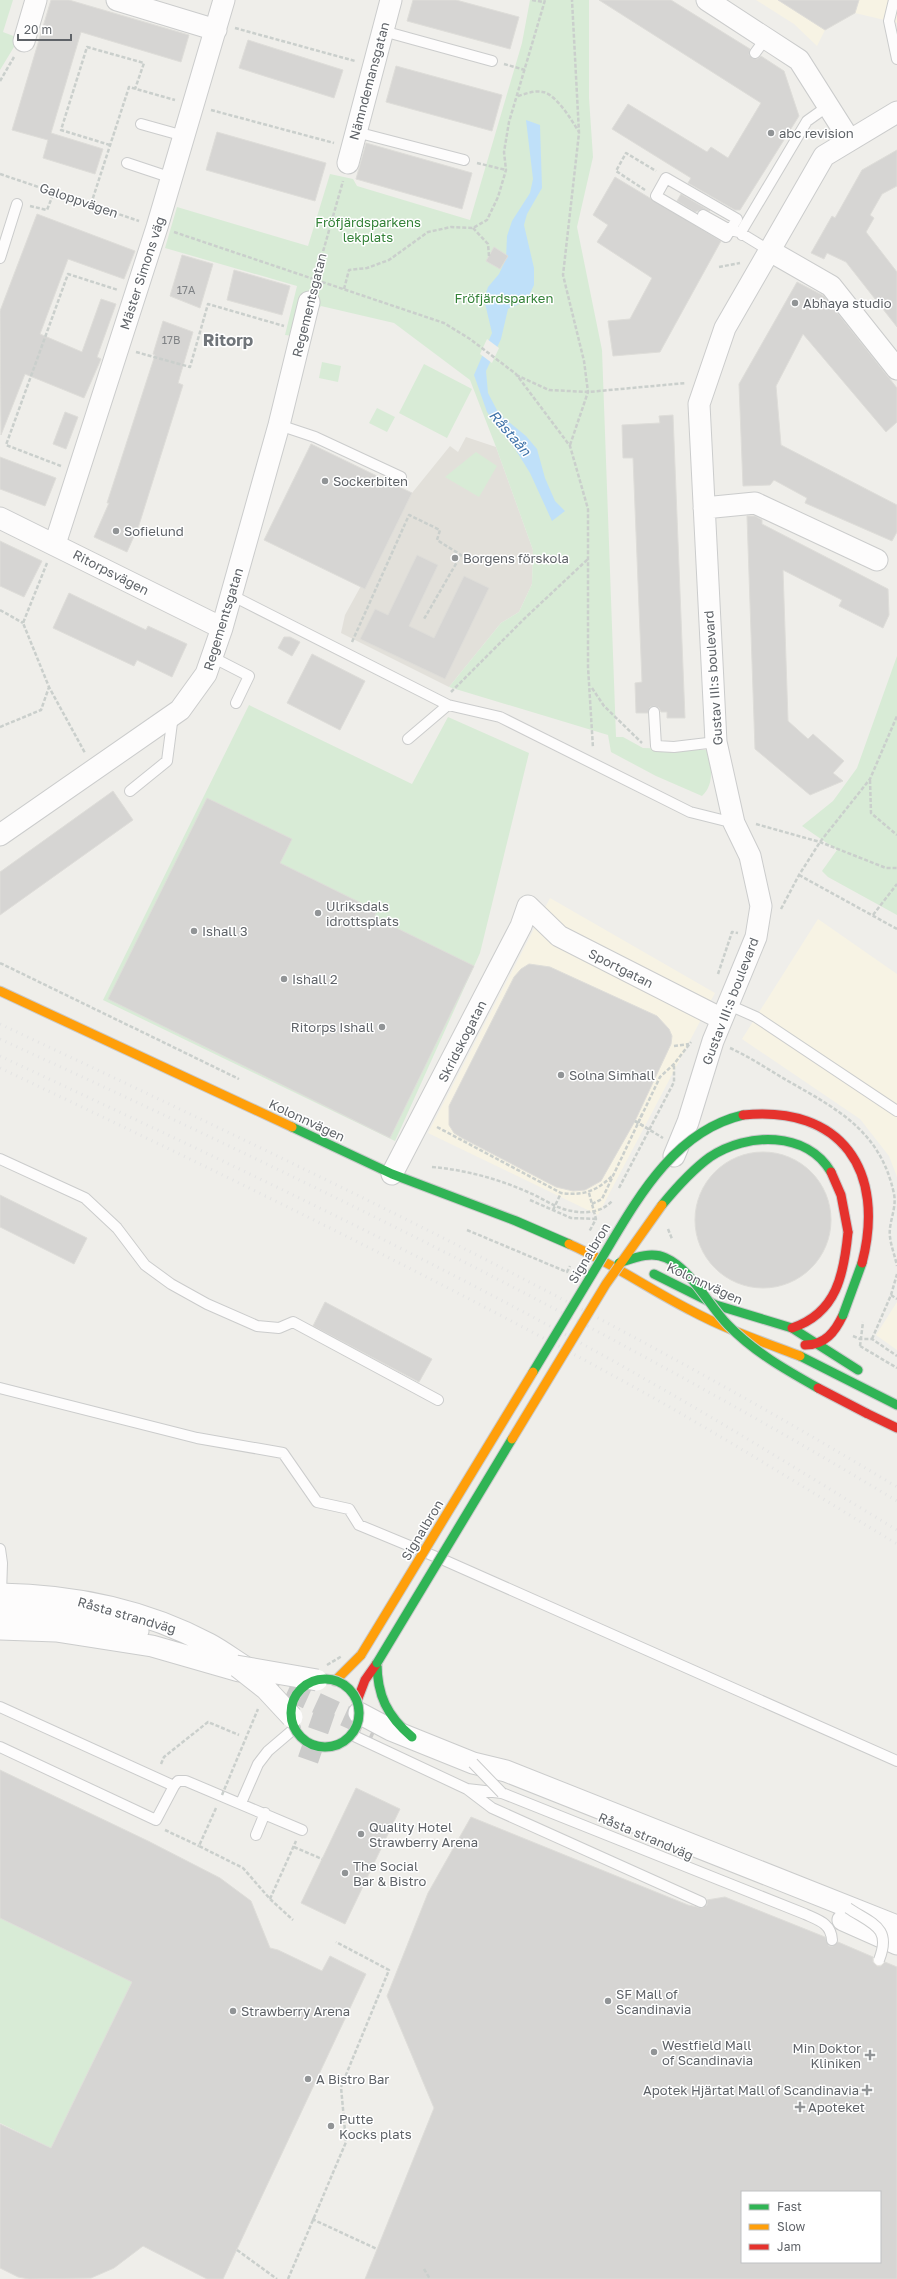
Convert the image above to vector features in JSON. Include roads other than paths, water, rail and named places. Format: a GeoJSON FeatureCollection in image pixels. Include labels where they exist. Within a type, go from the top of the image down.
{"type":"FeatureCollection","features":[{"type":"Feature","properties":{"kind":"street"},"geometry":{"type":"LineString","coordinates":[[24,40],[36,0]]}},
{"type":"Feature","properties":{"kind":"street"},"geometry":{"type":"LineString","coordinates":[[117,0],[216,26]]}},
{"type":"Feature","properties":{"kind":"street","name":"Mäster Simons väg"},"geometry":{"type":"LineString","coordinates":[[55,544],[158,227],[224,0]]}},
{"type":"Feature","properties":{"kind":"street","name":"Nämndemansgatan"},"geometry":{"type":"LineString","coordinates":[[352,148],[391,0]]}},
{"type":"Feature","properties":{"kind":"street"},"geometry":{"type":"LineString","coordinates":[[707,0],[760,45],[799,60],[849,139]]}},
{"type":"Feature","properties":{"kind":"street","name":"Gustav III:s boulevard"},"geometry":{"type":"LineString","coordinates":[[614,1263],[673,1159],[688,1122],[702,1073],[756,937],[761,906],[750,856],[734,823],[716,742],[699,404],[725,328],[824,156],[849,139],[897,112]]}},
{"type":"Feature","properties":{"kind":"street"},"geometry":{"type":"LineString","coordinates":[[770,251],[831,286],[897,369]]}},
{"type":"Feature","properties":{"kind":"street","name":"Regementsgatan"},"geometry":{"type":"LineString","coordinates":[[0,835],[180,710],[206,674],[222,628],[279,425],[309,302]]}},
{"type":"Feature","properties":{"kind":"street"},"geometry":{"type":"LineString","coordinates":[[704,508],[755,503],[876,560]]}},
{"type":"Feature","properties":{"kind":"street","name":"Ritorpsvägen"},"geometry":{"type":"LineString","coordinates":[[0,518],[222,628]]}},
{"type":"Feature","properties":{"kind":"street","name":"Sportgatan"},"geometry":{"type":"LineString","coordinates":[[528,906],[559,936],[725,1012]]}},
{"type":"Feature","properties":{"kind":"street","name":"Skridskogatan"},"geometry":{"type":"LineString","coordinates":[[392,1174],[422,1120],[521,926],[528,906]]}},
{"type":"Feature","properties":{"kind":"street","name":"Kolonnvägen"},"geometry":{"type":"LineString","coordinates":[[0,991],[392,1174],[516,1221],[614,1263],[656,1274],[716,1305],[792,1328],[819,1344],[847,1364],[868,1373],[856,1357]]}},
{"type":"Feature","properties":{"kind":"street","name":"Signalbron"},"geometry":{"type":"LineString","coordinates":[[326,1680],[361,1655],[636,1202],[658,1174],[694,1138],[716,1124],[748,1115],[779,1114],[806,1119],[829,1131],[839,1140],[858,1164],[864,1178],[869,1207],[864,1254],[856,1283],[843,1315]]}},
{"type":"Feature","properties":{"kind":"street"},"geometry":{"type":"LineString","coordinates":[[402,1737],[358,1707],[344,1685],[326,1680],[306,1685],[298,1694],[293,1705],[293,1723],[302,1737],[311,1744],[322,1747],[333,1746],[343,1742],[352,1735],[357,1724],[358,1707],[365,1680],[377,1663],[614,1263],[676,1189],[706,1161],[726,1149],[749,1141],[792,1141],[811,1149],[828,1166],[839,1186],[845,1205],[848,1232],[842,1273],[826,1307],[809,1323],[792,1328]]}},
{"type":"Feature","properties":{"kind":"street"},"geometry":{"type":"LineString","coordinates":[[614,1263],[644,1254],[659,1256],[674,1263],[692,1281],[725,1322],[742,1338],[788,1370],[866,1413],[897,1428]]}},
{"type":"Feature","properties":{"kind":"street","name":"Kolonnvägen"},"geometry":{"type":"LineString","coordinates":[[614,1263],[689,1310],[727,1328],[812,1360],[897,1405]]}},
{"type":"Feature","properties":{"kind":"street"},"geometry":{"type":"LineString","coordinates":[[843,1315],[846,1335]]}},
{"type":"Feature","properties":{"kind":"street"},"geometry":{"type":"LineString","coordinates":[[819,1344],[833,1334],[843,1315]]}},
{"type":"Feature","properties":{"kind":"street","name":"Kolonnvägen"},"geometry":{"type":"LineString","coordinates":[[727,1328],[809,1345],[819,1344]]}},
{"type":"Feature","properties":{"kind":"street","name":"Råsta strandväg"},"geometry":{"type":"LineString","coordinates":[[0,1600],[54,1596],[90,1602],[145,1617],[173,1627],[209,1644],[260,1677],[152,1646],[56,1631],[0,1628]]}},
{"type":"Feature","properties":{"kind":"street","name":"Råsta strandväg"},"geometry":{"type":"LineString","coordinates":[[0,1600],[160,1637],[205,1652],[236,1666],[266,1689],[293,1723]]}},
{"type":"Feature","properties":{"kind":"street"},"geometry":{"type":"LineString","coordinates":[[377,1663],[376,1681],[380,1696],[386,1711],[396,1723],[402,1737]]}},
{"type":"Feature","properties":{"kind":"street","name":"Råsta strandväg"},"geometry":{"type":"LineString","coordinates":[[236,1666],[326,1680]]}},
{"type":"Feature","properties":{"kind":"street","name":"Råsta strandväg"},"geometry":{"type":"LineString","coordinates":[[402,1737],[473,1763],[506,1771],[848,1908],[897,1926]]}},
{"type":"Feature","properties":{"kind":"street","name":"Råsta strandväg"},"geometry":{"type":"LineString","coordinates":[[402,1737],[554,1797],[897,1944]]}},
{"type":"Feature","properties":{"kind":"lane"},"geometry":{"type":"LineString","coordinates":[[894,0],[889,21],[897,59]]}},
{"type":"Feature","properties":{"kind":"lane"},"geometry":{"type":"LineString","coordinates":[[383,31],[492,61]]}},
{"type":"Feature","properties":{"kind":"lane"},"geometry":{"type":"LineString","coordinates":[[742,235],[741,232],[807,121],[828,106]]}},
{"type":"Feature","properties":{"kind":"lane"},"geometry":{"type":"LineString","coordinates":[[141,124],[184,136]]}},
{"type":"Feature","properties":{"kind":"lane"},"geometry":{"type":"LineString","coordinates":[[352,148],[464,160]]}},
{"type":"Feature","properties":{"kind":"lane"},"geometry":{"type":"LineString","coordinates":[[127,163],[172,178]]}},
{"type":"Feature","properties":{"kind":"lane"},"geometry":{"type":"LineString","coordinates":[[666,178],[737,219],[730,230],[726,237],[656,196],[666,178]]}},
{"type":"Feature","properties":{"kind":"lane"},"geometry":{"type":"LineString","coordinates":[[0,258],[17,204]]}},
{"type":"Feature","properties":{"kind":"lane"},"geometry":{"type":"LineString","coordinates":[[703,215],[730,230],[739,232],[770,251]]}},
{"type":"Feature","properties":{"kind":"lane"},"geometry":{"type":"LineString","coordinates":[[279,425],[315,437],[401,477]]}},
{"type":"Feature","properties":{"kind":"lane"},"geometry":{"type":"LineString","coordinates":[[231,596],[445,704],[500,717],[690,812],[734,823]]}},
{"type":"Feature","properties":{"kind":"lane"},"geometry":{"type":"LineString","coordinates":[[212,657],[250,676],[236,703]]}},
{"type":"Feature","properties":{"kind":"lane"},"geometry":{"type":"LineString","coordinates":[[408,738],[445,704]]}},
{"type":"Feature","properties":{"kind":"lane"},"geometry":{"type":"LineString","coordinates":[[654,712],[656,746],[674,747],[716,742]]}},
{"type":"Feature","properties":{"kind":"lane"},"geometry":{"type":"LineString","coordinates":[[130,791],[167,761],[173,715]]}},
{"type":"Feature","properties":{"kind":"lane"},"geometry":{"type":"LineString","coordinates":[[725,1012],[756,1017],[897,1111]]}},
{"type":"Feature","properties":{"kind":"lane"},"geometry":{"type":"LineString","coordinates":[[0,1159],[86,1198],[117,1228],[145,1265],[171,1284],[257,1326],[279,1328],[292,1322],[438,1400]]}},
{"type":"Feature","properties":{"kind":"lane"},"geometry":{"type":"LineString","coordinates":[[0,1388],[197,1438],[283,1453],[317,1502],[349,1508],[358,1526],[446,1561],[897,1761]]}},
{"type":"Feature","properties":{"kind":"lane"},"geometry":{"type":"LineString","coordinates":[[0,1549],[2,1563],[0,1600]]}},
{"type":"Feature","properties":{"kind":"lane"},"geometry":{"type":"LineString","coordinates":[[0,1706],[174,1786]]}},
{"type":"Feature","properties":{"kind":"lane"},"geometry":{"type":"LineString","coordinates":[[241,1803],[258,1764],[293,1723]]}},
{"type":"Feature","properties":{"kind":"lane"},"geometry":{"type":"LineString","coordinates":[[352,1735],[467,1789],[492,1808],[701,1902]]}},
{"type":"Feature","properties":{"kind":"lane"},"geometry":{"type":"LineString","coordinates":[[0,1747],[156,1820],[174,1786],[178,1781],[186,1781],[302,1830]]}},
{"type":"Feature","properties":{"kind":"lane"},"geometry":{"type":"LineString","coordinates":[[473,1763],[502,1793]]}},
{"type":"Feature","properties":{"kind":"lane"},"geometry":{"type":"LineString","coordinates":[[467,1789],[502,1793],[805,1914],[824,1923],[832,1932],[832,1940]]}},
{"type":"Feature","properties":{"kind":"lane"},"geometry":{"type":"LineString","coordinates":[[256,1835],[265,1814]]}},
{"type":"Feature","properties":{"kind":"lane"},"geometry":{"type":"LineString","coordinates":[[848,1908],[877,1927],[884,1934],[884,1946],[879,1960]]}},
{"type":"Feature","properties":{"kind":"water","name":"Råstaån"},"geometry":{"type":"Polygon","coordinates":[[[526,120],[540,125],[542,188],[527,214],[524,225],[534,268],[534,285],[527,300],[508,309],[501,339],[486,371],[488,393],[499,414],[526,436],[537,449],[545,478],[555,501],[565,511],[552,521],[530,473],[512,444],[487,412],[474,375],[492,333],[484,299],[488,287],[499,274],[506,259],[507,236],[512,221],[530,193],[533,179],[526,120]]]}},
{"type":"Feature","properties":{"kind":"tunnel"},"geometry":{"type":"LineString","coordinates":[[260,1677],[376,1730]]}},
{"type":"Feature","properties":{"kind":"tunnel"},"geometry":{"type":"LineString","coordinates":[[308,1760],[326,1708]]}},
{"type":"Feature","properties":{"kind":"railway"},"geometry":{"type":"LineString","coordinates":[[0,1024],[229,1132],[455,1244],[678,1361],[897,1487]]}},
{"type":"Feature","properties":{"kind":"railway"},"geometry":{"type":"LineString","coordinates":[[0,1039],[229,1146],[455,1257],[678,1375],[897,1501]]}},
{"type":"Feature","properties":{"kind":"railway"},"geometry":{"type":"LineString","coordinates":[[0,1056],[247,1173],[492,1295],[572,1338],[683,1401],[897,1530]]}},
{"type":"Feature","properties":{"kind":"railway"},"geometry":{"type":"LineString","coordinates":[[0,1068],[324,1225],[564,1349],[707,1429],[897,1544]]}},
{"type":"Feature","properties":{"kind":"place","name":"abc revision"},"geometry":{"type":"Point","coordinates":[771,133]}},
{"type":"Feature","properties":{"kind":"place","name":"Abhaya studio"},"geometry":{"type":"Point","coordinates":[795,303]}},
{"type":"Feature","properties":{"kind":"place","name":"Sockerbiten"},"geometry":{"type":"Point","coordinates":[325,481]}},
{"type":"Feature","properties":{"kind":"place","name":"Sofielund"},"geometry":{"type":"Point","coordinates":[116,531]}},
{"type":"Feature","properties":{"kind":"place","name":"Borgens förskola"},"geometry":{"type":"Point","coordinates":[455,558]}},
{"type":"Feature","properties":{"kind":"place","name":"Ulriksdals idrottsplats"},"geometry":{"type":"Point","coordinates":[318,913]}},
{"type":"Feature","properties":{"kind":"place","name":"Ishall 3"},"geometry":{"type":"Point","coordinates":[194,931]}},
{"type":"Feature","properties":{"kind":"place","name":"Ishall 2"},"geometry":{"type":"Point","coordinates":[284,979]}},
{"type":"Feature","properties":{"kind":"place","name":"Ritorps Ishall"},"geometry":{"type":"Point","coordinates":[382,1027]}},
{"type":"Feature","properties":{"kind":"place","name":"Solna Simhall"},"geometry":{"type":"Point","coordinates":[561,1075]}},
{"type":"Feature","properties":{"kind":"place","name":"Quality Hotel Strawberry Arena"},"geometry":{"type":"Point","coordinates":[361,1834]}},
{"type":"Feature","properties":{"kind":"place","name":"The Social Bar & Bistro"},"geometry":{"type":"Point","coordinates":[345,1873]}},
{"type":"Feature","properties":{"kind":"place","name":"SF Mall of Scandinavia"},"geometry":{"type":"Point","coordinates":[608,2001]}},
{"type":"Feature","properties":{"kind":"place","name":"Strawberry Arena"},"geometry":{"type":"Point","coordinates":[233,2011]}},
{"type":"Feature","properties":{"kind":"place","name":"Westfield Mall of Scandinavia"},"geometry":{"type":"Point","coordinates":[654,2052]}},
{"type":"Feature","properties":{"kind":"place","name":"Min Doktor Kliniken"},"geometry":{"type":"Point","coordinates":[870,2055]}},
{"type":"Feature","properties":{"kind":"place","name":"A Bistro Bar"},"geometry":{"type":"Point","coordinates":[308,2079]}},
{"type":"Feature","properties":{"kind":"place","name":"Apotek Hjärtat Mall of Scandinavia"},"geometry":{"type":"Point","coordinates":[867,2090]}},
{"type":"Feature","properties":{"kind":"place","name":"Apoteket"},"geometry":{"type":"Point","coordinates":[800,2107]}},
{"type":"Feature","properties":{"kind":"place","name":"Putte Kocks plats"},"geometry":{"type":"Point","coordinates":[331,2126]}},
{"type":"Feature","properties":{"kind":"district","name":"Ritorp"},"geometry":{"type":"Point","coordinates":[228,340]}},
{"type":"Feature","properties":{"kind":"park label","name":"Fröfjärdsparkens lekplats"},"geometry":{"type":"Point","coordinates":[368,230]}},
{"type":"Feature","properties":{"kind":"park label","name":"Fröfjärdsparken"},"geometry":{"type":"Point","coordinates":[504,298]}}]}
